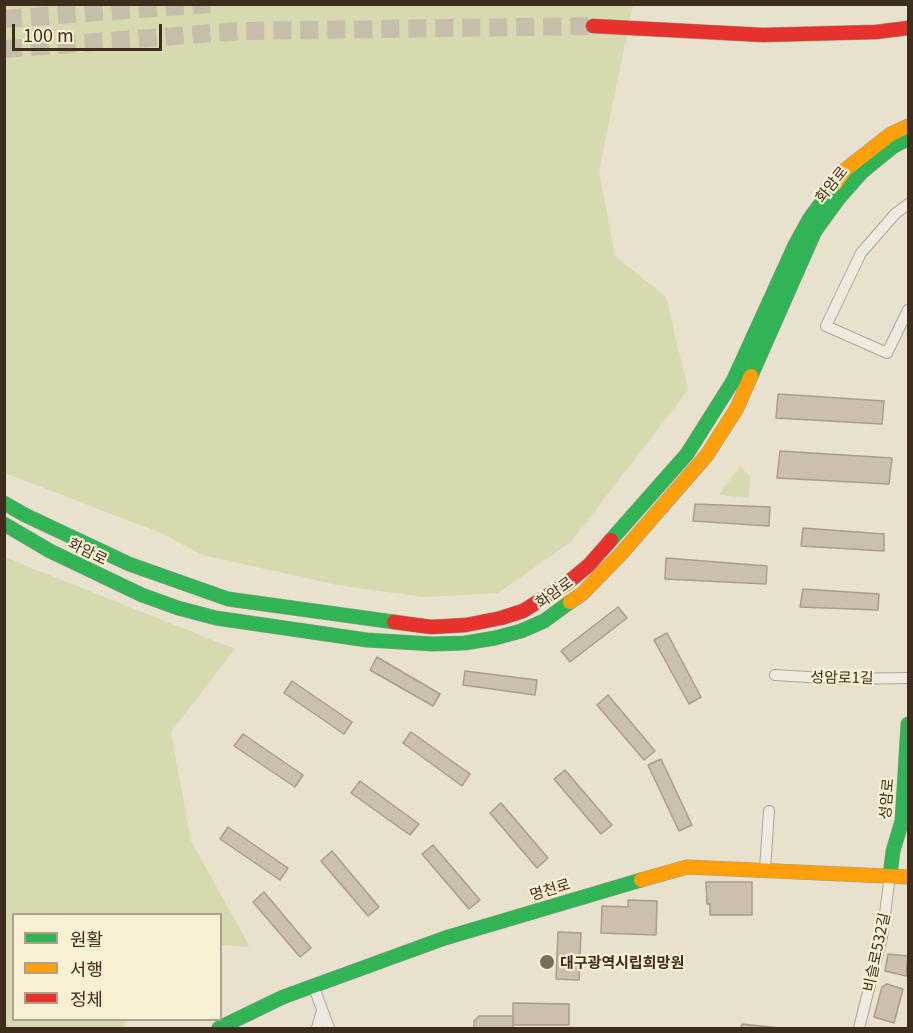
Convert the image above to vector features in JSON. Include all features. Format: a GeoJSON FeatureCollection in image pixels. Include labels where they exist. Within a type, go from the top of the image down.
{"type":"FeatureCollection","features":[{"type":"Feature","properties":{"kind":"main road"},"geometry":{"type":"LineString","coordinates":[[593,26],[763,35],[876,32],[909,28]]}},
{"type":"Feature","properties":{"kind":"main road","name":"화암로"},"geometry":{"type":"LineString","coordinates":[[4,502],[26,515],[129,564],[228,598],[431,627],[466,625],[523,611],[566,584],[589,565],[687,454],[733,381],[795,245],[816,209],[845,170],[891,134],[909,126]]}},
{"type":"Feature","properties":{"kind":"main road","name":"화암로"},"geometry":{"type":"LineString","coordinates":[[4,524],[50,551],[142,595],[216,618],[367,640],[433,644],[465,644],[521,631],[544,621],[582,594],[620,555],[707,455],[737,408],[815,231],[862,172],[894,146],[909,139]]}},
{"type":"Feature","properties":{"kind":"main road","name":"성암로"},"geometry":{"type":"LineString","coordinates":[[890,875],[893,851],[906,821],[909,724]]}},
{"type":"Feature","properties":{"kind":"main road","name":"명천로"},"geometry":{"type":"LineString","coordinates":[[219,1029],[257,1009],[313,985],[445,938],[687,867],[909,877]]}},
{"type":"Feature","properties":{"kind":"street"},"geometry":{"type":"LineString","coordinates":[[909,204],[895,214],[861,254],[826,326],[887,353],[909,310]]}},
{"type":"Feature","properties":{"kind":"street","name":"성암로1길"},"geometry":{"type":"LineString","coordinates":[[775,675],[841,679],[909,678]]}},
{"type":"Feature","properties":{"kind":"street"},"geometry":{"type":"LineString","coordinates":[[765,869],[770,811]]}},
{"type":"Feature","properties":{"kind":"street","name":"비슬로532길"},"geometry":{"type":"LineString","coordinates":[[860,1029],[882,937],[890,875]]}},
{"type":"Feature","properties":{"kind":"street"},"geometry":{"type":"LineString","coordinates":[[313,985],[329,1029]]}},
{"type":"Feature","properties":{"kind":"street"},"geometry":{"type":"LineString","coordinates":[[316,1029],[322,1011]]}},
{"type":"Feature","properties":{"kind":"green space"},"geometry":{"type":"Polygon","coordinates":[[[4,5],[633,5],[599,171],[615,256],[666,297],[688,390],[571,542],[498,593],[423,597],[337,585],[202,555],[163,534],[5,473],[4,5]]]}},
{"type":"Feature","properties":{"kind":"green space"},"geometry":{"type":"Polygon","coordinates":[[[740,466],[750,477],[749,498],[719,495],[740,466]]]}},
{"type":"Feature","properties":{"kind":"green space"},"geometry":{"type":"Polygon","coordinates":[[[4,557],[235,649],[171,732],[191,841],[250,947],[222,945],[222,913],[12,913],[12,1021],[126,1021],[123,1028],[5,1028],[4,557]]]}},
{"type":"Feature","properties":{"kind":"building"},"geometry":{"type":"Polygon","coordinates":[[[778,394],[884,401],[882,424],[776,418],[778,394]]]}},
{"type":"Feature","properties":{"kind":"building"},"geometry":{"type":"Polygon","coordinates":[[[780,451],[892,458],[889,484],[777,478],[780,451]]]}},
{"type":"Feature","properties":{"kind":"building"},"geometry":{"type":"Polygon","coordinates":[[[695,504],[770,507],[769,526],[693,521],[695,504]]]}},
{"type":"Feature","properties":{"kind":"building"},"geometry":{"type":"Polygon","coordinates":[[[803,528],[884,534],[884,551],[801,546],[803,528]]]}},
{"type":"Feature","properties":{"kind":"building"},"geometry":{"type":"Polygon","coordinates":[[[666,558],[767,566],[766,584],[665,579],[666,558]]]}},
{"type":"Feature","properties":{"kind":"building"},"geometry":{"type":"Polygon","coordinates":[[[803,589],[879,594],[878,610],[800,607],[803,589]]]}},
{"type":"Feature","properties":{"kind":"building"},"geometry":{"type":"Polygon","coordinates":[[[618,607],[627,618],[570,662],[561,651],[618,607]]]}},
{"type":"Feature","properties":{"kind":"building"},"geometry":{"type":"Polygon","coordinates":[[[667,633],[701,697],[689,704],[654,640],[667,633]]]}},
{"type":"Feature","properties":{"kind":"building"},"geometry":{"type":"Polygon","coordinates":[[[377,657],[440,694],[433,706],[370,670],[377,657]]]}},
{"type":"Feature","properties":{"kind":"building"},"geometry":{"type":"Polygon","coordinates":[[[465,671],[537,680],[535,695],[463,685],[465,671]]]}},
{"type":"Feature","properties":{"kind":"building"},"geometry":{"type":"Polygon","coordinates":[[[292,681],[352,722],[344,734],[284,693],[292,681]]]}},
{"type":"Feature","properties":{"kind":"building"},"geometry":{"type":"Polygon","coordinates":[[[608,695],[655,751],[644,760],[597,705],[608,695]]]}},
{"type":"Feature","properties":{"kind":"building"},"geometry":{"type":"Polygon","coordinates":[[[411,732],[470,774],[462,786],[403,743],[411,732]]]}},
{"type":"Feature","properties":{"kind":"building"},"geometry":{"type":"Polygon","coordinates":[[[243,734],[303,775],[295,787],[234,746],[243,734]]]}},
{"type":"Feature","properties":{"kind":"building"},"geometry":{"type":"Polygon","coordinates":[[[661,759],[692,825],[679,831],[648,765],[661,759]]]}},
{"type":"Feature","properties":{"kind":"building"},"geometry":{"type":"Polygon","coordinates":[[[565,770],[612,825],[601,834],[554,779],[565,770]]]}},
{"type":"Feature","properties":{"kind":"building"},"geometry":{"type":"Polygon","coordinates":[[[360,781],[419,824],[410,835],[351,793],[360,781]]]}},
{"type":"Feature","properties":{"kind":"building"},"geometry":{"type":"Polygon","coordinates":[[[501,803],[548,858],[537,868],[490,813],[501,803]]]}},
{"type":"Feature","properties":{"kind":"building"},"geometry":{"type":"Polygon","coordinates":[[[228,827],[288,868],[280,880],[220,839],[228,827]]]}},
{"type":"Feature","properties":{"kind":"building"},"geometry":{"type":"Polygon","coordinates":[[[433,845],[480,900],[469,909],[422,854],[433,845]]]}},
{"type":"Feature","properties":{"kind":"building"},"geometry":{"type":"Polygon","coordinates":[[[332,851],[379,907],[368,916],[321,861],[332,851]]]}},
{"type":"Feature","properties":{"kind":"building"},"geometry":{"type":"Polygon","coordinates":[[[706,882],[752,882],[752,915],[710,915],[706,882]]]}},
{"type":"Feature","properties":{"kind":"building"},"geometry":{"type":"Polygon","coordinates":[[[264,892],[311,948],[300,957],[253,902],[264,892]]]}},
{"type":"Feature","properties":{"kind":"building"},"geometry":{"type":"Polygon","coordinates":[[[628,900],[657,901],[656,935],[601,933],[602,906],[628,907],[628,900]]]}},
{"type":"Feature","properties":{"kind":"building"},"geometry":{"type":"Polygon","coordinates":[[[558,932],[581,933],[579,980],[556,979],[558,932]]]}},
{"type":"Feature","properties":{"kind":"building"},"geometry":{"type":"Polygon","coordinates":[[[888,954],[908,956],[906,976],[885,971],[888,954]]]}},
{"type":"Feature","properties":{"kind":"building"},"geometry":{"type":"Polygon","coordinates":[[[887,984],[903,989],[894,1023],[874,1017],[882,987],[887,984]]]}},
{"type":"Feature","properties":{"kind":"building"},"geometry":{"type":"Polygon","coordinates":[[[513,1003],[569,1004],[569,1025],[513,1025],[513,1003]]]}},
{"type":"Feature","properties":{"kind":"building"},"geometry":{"type":"Polygon","coordinates":[[[479,1016],[513,1016],[513,1028],[474,1028],[474,1021],[479,1016]]]}},
{"type":"Feature","properties":{"kind":"building"},"geometry":{"type":"Polygon","coordinates":[[[742,1024],[780,1028],[741,1028],[742,1024]]]}},
{"type":"Feature","properties":{"kind":"tunnel"},"geometry":{"type":"LineString","coordinates":[[4,19],[210,4]]}},
{"type":"Feature","properties":{"kind":"tunnel"},"geometry":{"type":"LineString","coordinates":[[4,49],[241,31],[593,26]]}},
{"type":"Feature","properties":{"kind":"traffic: fast"},"geometry":{"type":"LineString","coordinates":[[751,376],[815,231],[862,172],[894,146],[908,139]]}},
{"type":"Feature","properties":{"kind":"traffic: fast"},"geometry":{"type":"LineString","coordinates":[[611,540],[687,454],[733,381],[795,245],[810,218],[836,183]]}},
{"type":"Feature","properties":{"kind":"traffic: fast"},"geometry":{"type":"LineString","coordinates":[[4,503],[129,564],[228,599],[394,622]]}},
{"type":"Feature","properties":{"kind":"traffic: fast"},"geometry":{"type":"LineString","coordinates":[[4,524],[50,551],[142,595],[178,608],[216,618],[367,640],[433,644],[465,643],[495,638],[521,631],[544,621],[570,602]]}},
{"type":"Feature","properties":{"kind":"traffic: fast"},"geometry":{"type":"LineString","coordinates":[[890,875],[893,851],[902,821],[908,724]]}},
{"type":"Feature","properties":{"kind":"traffic: fast"},"geometry":{"type":"LineString","coordinates":[[219,1028],[283,997],[445,938],[641,880]]}},
{"type":"Feature","properties":{"kind":"traffic: slow"},"geometry":{"type":"LineString","coordinates":[[836,183],[845,170],[891,134],[908,126]]}},
{"type":"Feature","properties":{"kind":"traffic: slow"},"geometry":{"type":"LineString","coordinates":[[570,602],[582,594],[620,555],[707,455],[737,408],[751,376]]}},
{"type":"Feature","properties":{"kind":"traffic: slow"},"geometry":{"type":"LineString","coordinates":[[641,880],[687,867],[908,877]]}},
{"type":"Feature","properties":{"kind":"traffic: jam"},"geometry":{"type":"LineString","coordinates":[[593,26],[763,35],[876,32],[908,28]]}},
{"type":"Feature","properties":{"kind":"traffic: jam"},"geometry":{"type":"LineString","coordinates":[[394,622],[431,627],[466,625],[523,611],[566,584],[589,565],[611,540]]}},
{"type":"Feature","properties":{"kind":"place","name":"대구광역시립희망원"},"geometry":{"type":"Point","coordinates":[547,962]}}]}
